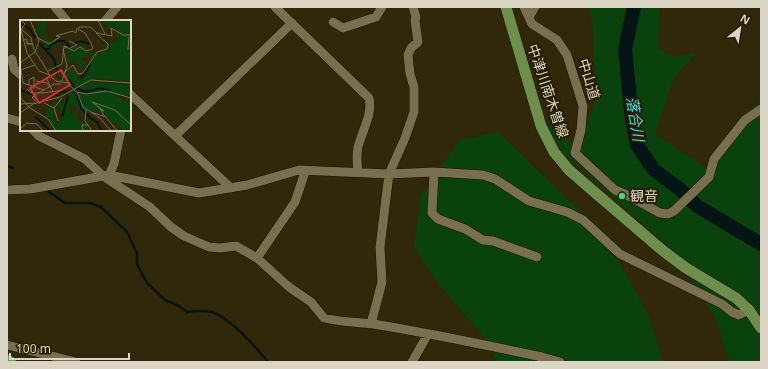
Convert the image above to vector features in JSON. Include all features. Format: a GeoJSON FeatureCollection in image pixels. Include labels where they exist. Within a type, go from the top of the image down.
{"type":"FeatureCollection","features":[{"type":"Feature","properties":{"kind":"main road","name":"中津川南木曽線"},"geometry":{"type":"LineString","coordinates":[[506,7],[541,126],[554,152],[586,185],[662,250],[686,268],[736,298],[749,310],[761,328]]}},
{"type":"Feature","properties":{"kind":"street"},"geometry":{"type":"LineString","coordinates":[[55,7],[66,20]]}},
{"type":"Feature","properties":{"kind":"street"},"geometry":{"type":"LineString","coordinates":[[106,20],[117,7]]}},
{"type":"Feature","properties":{"kind":"street"},"geometry":{"type":"LineString","coordinates":[[275,7],[369,98],[371,104],[370,112],[358,147],[356,158],[358,172]]}},
{"type":"Feature","properties":{"kind":"street"},"geometry":{"type":"LineString","coordinates":[[332,22],[343,28],[376,17],[382,7]]}},
{"type":"Feature","properties":{"kind":"street"},"geometry":{"type":"LineString","coordinates":[[371,324],[382,282],[380,247],[389,174],[405,138],[414,112],[414,87],[410,74],[408,56],[411,48],[418,42],[415,20],[416,17],[412,7]]}},
{"type":"Feature","properties":{"kind":"street","name":"中山道"},"geometry":{"type":"LineString","coordinates":[[524,7],[528,18],[534,27],[557,40],[567,55],[583,106],[582,130],[575,153],[614,190],[625,194],[660,213],[668,214],[674,211],[707,180],[714,159],[745,120],[761,109]]}},
{"type":"Feature","properties":{"kind":"street"},"geometry":{"type":"LineString","coordinates":[[528,18],[535,7]]}},
{"type":"Feature","properties":{"kind":"street"},"geometry":{"type":"LineString","coordinates":[[175,136],[292,23]]}},
{"type":"Feature","properties":{"kind":"street"},"geometry":{"type":"LineString","coordinates":[[12,59],[14,68],[20,74]]}},
{"type":"Feature","properties":{"kind":"street"},"geometry":{"type":"LineString","coordinates":[[131,95],[231,188]]}},
{"type":"Feature","properties":{"kind":"street"},"geometry":{"type":"LineString","coordinates":[[7,118],[20,122]]}},
{"type":"Feature","properties":{"kind":"street"},"geometry":{"type":"LineString","coordinates":[[34,131],[39,136],[85,159],[106,176],[150,207],[171,227],[196,242],[220,248],[236,246],[257,258],[289,287],[311,302],[324,318],[344,323],[371,324],[428,334],[560,362]]}},
{"type":"Feature","properties":{"kind":"street"},"geometry":{"type":"LineString","coordinates":[[106,176],[114,164],[121,131]]}},
{"type":"Feature","properties":{"kind":"street"},"geometry":{"type":"LineString","coordinates":[[7,190],[30,189],[106,176],[199,193],[231,188],[299,170],[305,172],[358,172],[389,174],[434,172],[483,175],[495,179],[529,201],[567,212],[583,220],[620,254],[722,304],[732,312],[739,315],[749,310]]}},
{"type":"Feature","properties":{"kind":"street"},"geometry":{"type":"LineString","coordinates":[[257,258],[295,202],[305,172]]}},
{"type":"Feature","properties":{"kind":"street"},"geometry":{"type":"LineString","coordinates":[[434,172],[432,213],[438,219],[465,229],[483,240],[493,241],[537,257]]}},
{"type":"Feature","properties":{"kind":"street"},"geometry":{"type":"LineString","coordinates":[[412,362],[428,334]]}},
{"type":"Feature","properties":{"kind":"street"},"geometry":{"type":"LineString","coordinates":[[7,345],[76,362]]}},
{"type":"Feature","properties":{"kind":"green space"},"geometry":{"type":"Polygon","coordinates":[[[589,7],[660,7],[658,48],[672,57],[696,53],[673,79],[655,134],[709,170],[728,149],[745,117],[761,98],[761,362],[730,362],[715,317],[671,249],[561,151],[547,125],[557,128],[571,143],[589,117],[596,99],[593,30],[589,7]]]}},
{"type":"Feature","properties":{"kind":"green space"},"geometry":{"type":"Polygon","coordinates":[[[498,132],[594,225],[623,269],[648,315],[663,362],[497,362],[489,343],[437,282],[414,247],[421,195],[460,140],[498,132]]]}},
{"type":"Feature","properties":{"kind":"waterway","name":"落合川"},"geometry":{"type":"LineString","coordinates":[[634,7],[625,49],[632,120],[637,145],[654,170],[681,190],[697,206],[761,244]]}},
{"type":"Feature","properties":{"kind":"waterway"},"geometry":{"type":"LineString","coordinates":[[7,166],[13,168]]}},
{"type":"Feature","properties":{"kind":"waterway"},"geometry":{"type":"LineString","coordinates":[[48,191],[65,203],[90,203],[101,207],[127,232],[137,253],[137,264],[147,283],[165,300],[179,306],[187,312],[205,311],[219,315],[227,320],[242,334],[268,362]]}},
{"type":"Feature","properties":{"kind":"place","name":"観音"},"geometry":{"type":"Point","coordinates":[622,196]}}]}
